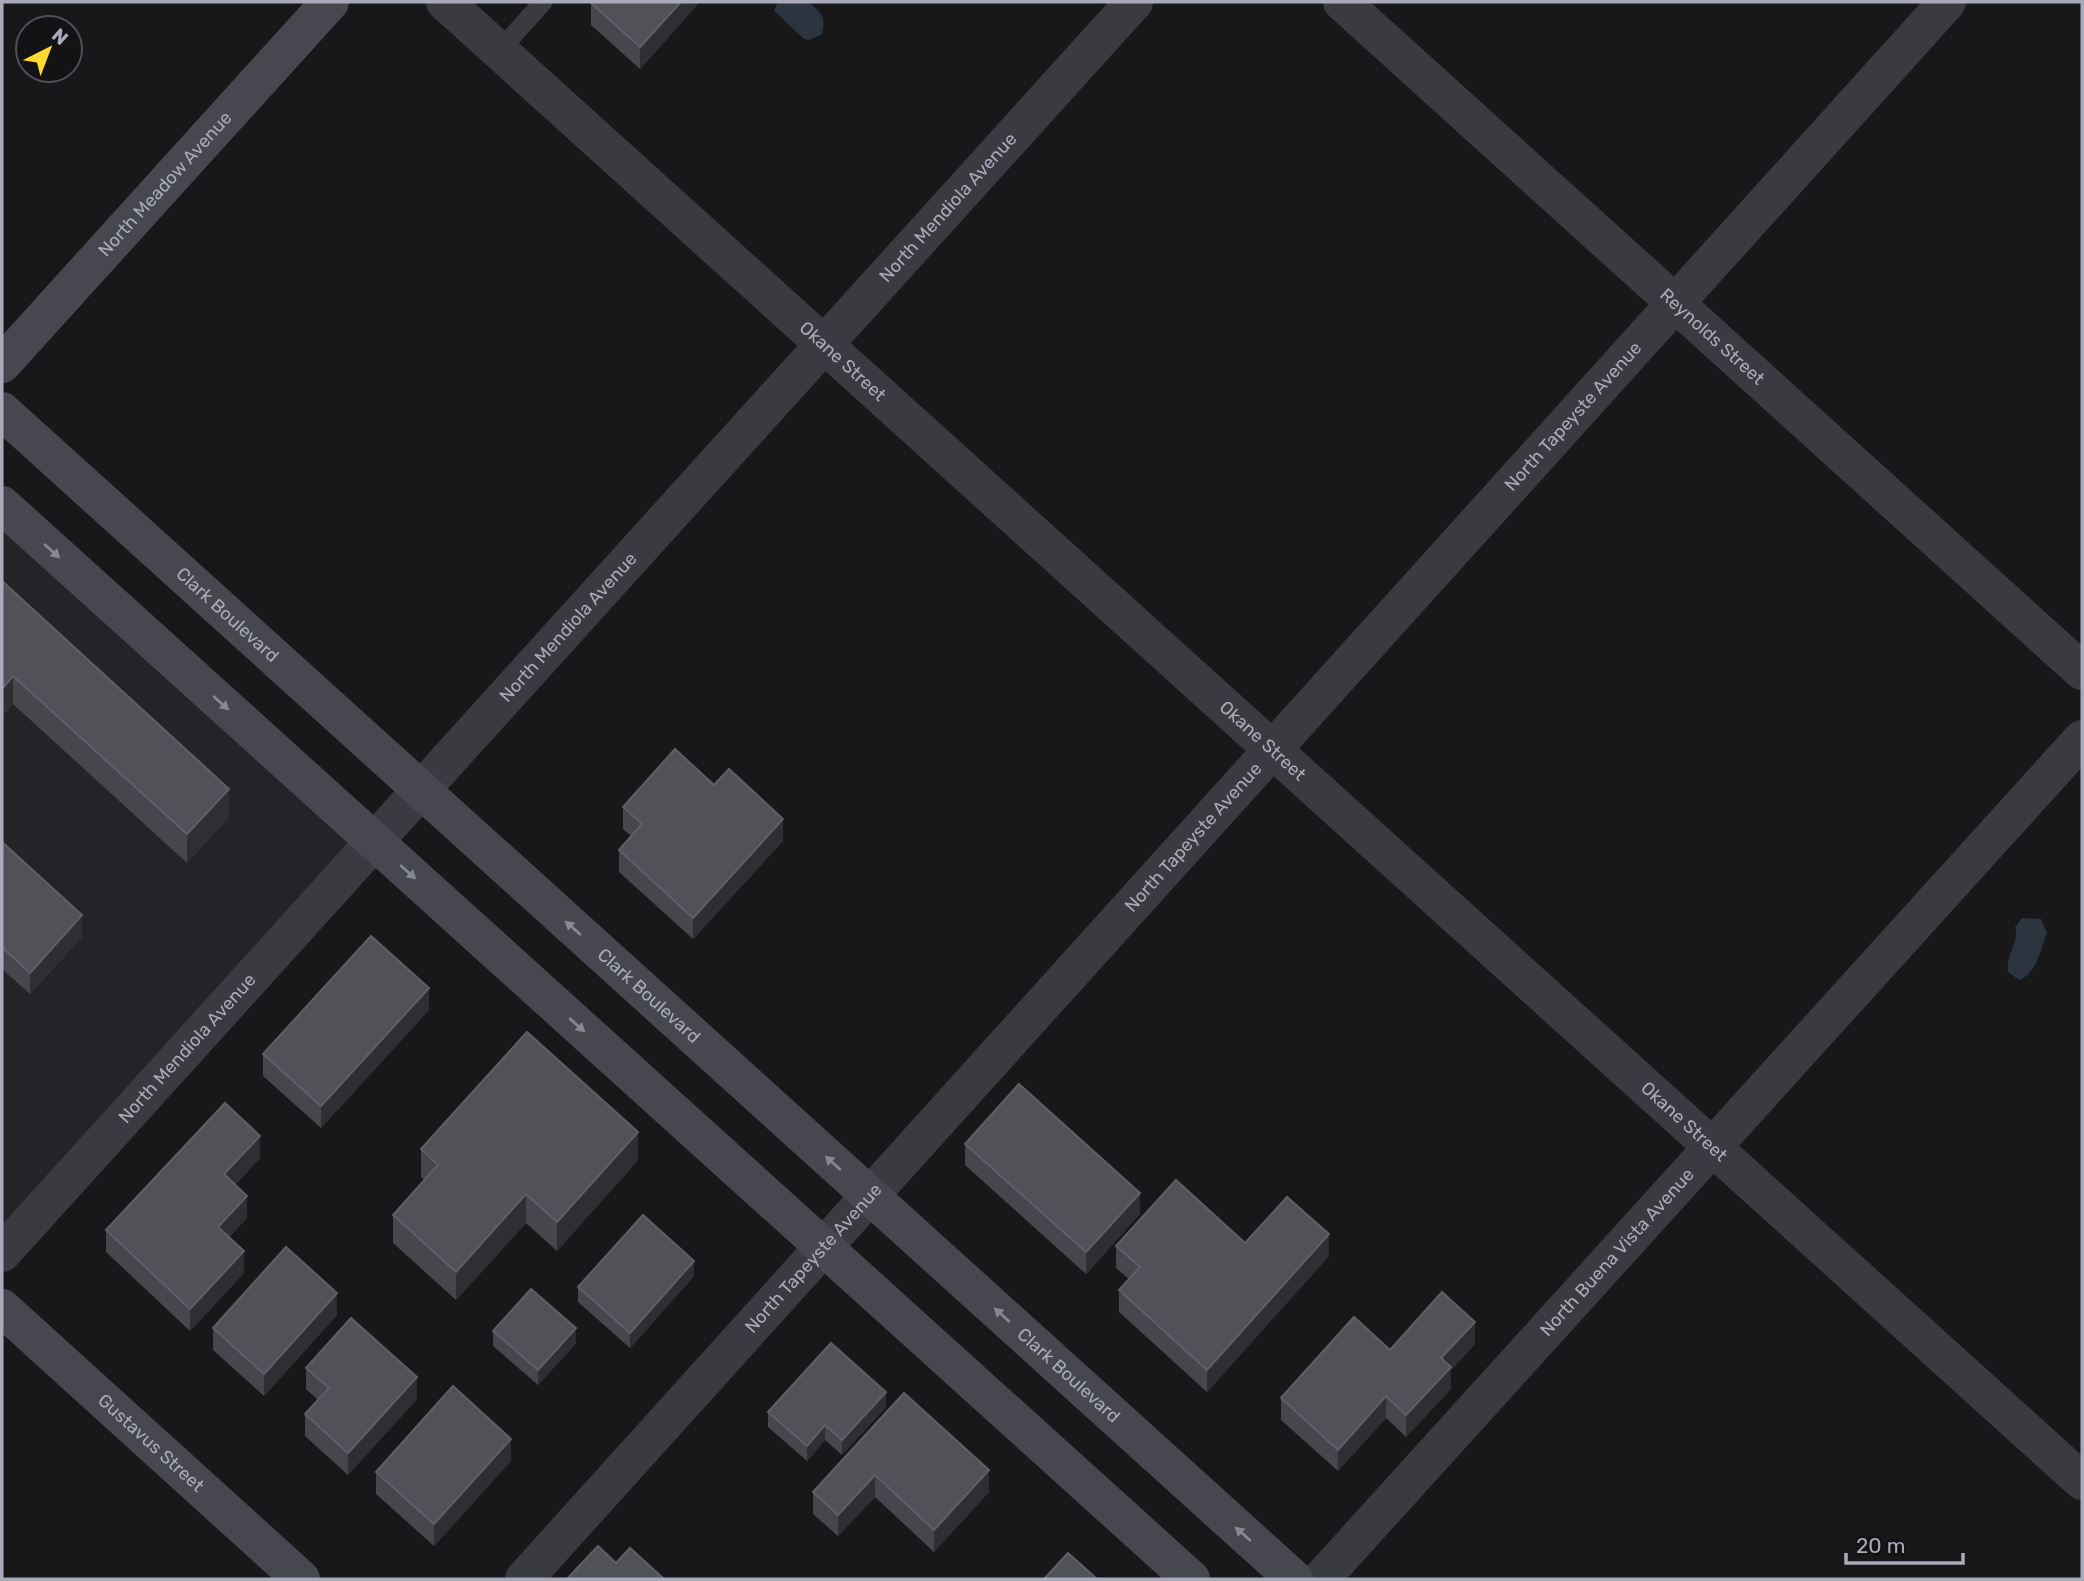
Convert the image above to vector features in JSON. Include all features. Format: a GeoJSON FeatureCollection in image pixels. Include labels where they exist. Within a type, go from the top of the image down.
{"type":"FeatureCollection","features":[{"type":"Feature","properties":{"kind":"main road","name":"North Meadow Avenue"},"geometry":{"type":"LineString","coordinates":[[2,364],[330,2]]}},
{"type":"Feature","properties":{"kind":"main road","name":"Clark Boulevard"},"geometry":{"type":"LineString","coordinates":[[2,411],[1294,1579]]}},
{"type":"Feature","properties":{"kind":"main road"},"geometry":{"type":"LineString","coordinates":[[2,505],[1191,1579]]}},
{"type":"Feature","properties":{"kind":"main road","name":"Gustavus Street"},"geometry":{"type":"LineString","coordinates":[[2,1308],[301,1579]]}},
{"type":"Feature","properties":{"kind":"street","name":"Okane Street"},"geometry":{"type":"LineString","coordinates":[[445,2],[2082,1481]]}},
{"type":"Feature","properties":{"kind":"street","name":"North Mendiola Avenue"},"geometry":{"type":"LineString","coordinates":[[2,1254],[1134,2]]}},
{"type":"Feature","properties":{"kind":"street","name":"Reynolds Street"},"geometry":{"type":"LineString","coordinates":[[1342,2],[2082,671]]}},
{"type":"Feature","properties":{"kind":"street","name":"North Tapeyste Avenue"},"geometry":{"type":"LineString","coordinates":[[524,1579],[1947,2]]}},
{"type":"Feature","properties":{"kind":"street","name":"North Buena Vista Avenue"},"geometry":{"type":"LineString","coordinates":[[1321,1579],[2082,739]]}},
{"type":"Feature","properties":{"kind":"lane"},"geometry":{"type":"LineString","coordinates":[[499,51],[543,2]]}},
{"type":"Feature","properties":{"kind":"shaded area"},"geometry":{"type":"Polygon","coordinates":[[[2,522],[351,844],[2,1227],[2,522]]]}},
{"type":"Feature","properties":{"kind":"water"},"geometry":{"type":"Polygon","coordinates":[[[775,2],[809,2],[822,15],[822,34],[810,40],[804,39],[774,11],[777,4],[775,2]]]}},
{"type":"Feature","properties":{"kind":"water"},"geometry":{"type":"Polygon","coordinates":[[[2022,918],[2041,919],[2047,933],[2034,967],[2019,980],[2008,972],[2008,966],[2016,938],[2015,927],[2022,918]]]}},
{"type":"Feature","properties":{"kind":"building"},"geometry":{"type":"Polygon","coordinates":[[[592,2],[681,2],[640,47],[592,2]]]}},
{"type":"Feature","properties":{"kind":"building"},"geometry":{"type":"Polygon","coordinates":[[[2,581],[229,789],[187,834],[13,676],[2,689],[2,581]]]}},
{"type":"Feature","properties":{"kind":"building"},"geometry":{"type":"Polygon","coordinates":[[[675,749],[714,785],[729,769],[783,819],[693,918],[619,850],[642,824],[623,807],[675,749]]]}},
{"type":"Feature","properties":{"kind":"building"},"geometry":{"type":"Polygon","coordinates":[[[2,842],[82,915],[30,973],[2,947],[2,842]]]}},
{"type":"Feature","properties":{"kind":"building"},"geometry":{"type":"Polygon","coordinates":[[[371,936],[429,988],[321,1106],[263,1054],[371,936]]]}},
{"type":"Feature","properties":{"kind":"building"},"geometry":{"type":"Polygon","coordinates":[[[527,1032],[638,1132],[557,1222],[526,1194],[456,1272],[393,1215],[438,1165],[421,1149],[527,1032]]]}},
{"type":"Feature","properties":{"kind":"building"},"geometry":{"type":"Polygon","coordinates":[[[1019,1084],[1140,1193],[1086,1252],[965,1144],[1019,1084]]]}},
{"type":"Feature","properties":{"kind":"building"},"geometry":{"type":"Polygon","coordinates":[[[225,1103],[260,1136],[224,1174],[247,1196],[218,1227],[244,1251],[190,1309],[106,1230],[225,1103]]]}},
{"type":"Feature","properties":{"kind":"building"},"geometry":{"type":"Polygon","coordinates":[[[1176,1180],[1245,1243],[1287,1197],[1329,1234],[1207,1370],[1119,1290],[1140,1267],[1116,1246],[1176,1180]]]}},
{"type":"Feature","properties":{"kind":"building"},"geometry":{"type":"Polygon","coordinates":[[[643,1215],[694,1261],[630,1333],[578,1287],[643,1215]]]}},
{"type":"Feature","properties":{"kind":"building"},"geometry":{"type":"Polygon","coordinates":[[[286,1247],[337,1293],[264,1374],[213,1328],[286,1247]]]}},
{"type":"Feature","properties":{"kind":"building"},"geometry":{"type":"Polygon","coordinates":[[[531,1289],[576,1328],[538,1370],[493,1331],[531,1289]]]}},
{"type":"Feature","properties":{"kind":"building"},"geometry":{"type":"Polygon","coordinates":[[[1442,1292],[1475,1322],[1441,1358],[1451,1367],[1406,1415],[1386,1396],[1338,1450],[1281,1398],[1354,1317],[1390,1350],[1442,1292]]]}},
{"type":"Feature","properties":{"kind":"building"},"geometry":{"type":"Polygon","coordinates":[[[351,1318],[417,1377],[348,1453],[305,1414],[329,1388],[306,1368],[351,1318]]]}},
{"type":"Feature","properties":{"kind":"building"},"geometry":{"type":"Polygon","coordinates":[[[831,1343],[886,1392],[842,1440],[825,1425],[807,1446],[768,1412],[831,1343]]]}},
{"type":"Feature","properties":{"kind":"building"},"geometry":{"type":"Polygon","coordinates":[[[453,1386],[511,1439],[434,1524],[376,1472],[453,1386]]]}},
{"type":"Feature","properties":{"kind":"building"},"geometry":{"type":"Polygon","coordinates":[[[904,1393],[989,1470],[934,1530],[875,1475],[838,1515],[813,1492],[904,1393]]]}},
{"type":"Feature","properties":{"kind":"building"},"geometry":{"type":"Polygon","coordinates":[[[598,1546],[616,1563],[630,1548],[664,1579],[567,1579],[598,1546]]]}},
{"type":"Feature","properties":{"kind":"building"},"geometry":{"type":"Polygon","coordinates":[[[1068,1553],[1097,1579],[1044,1579],[1068,1553]]]}}]}
